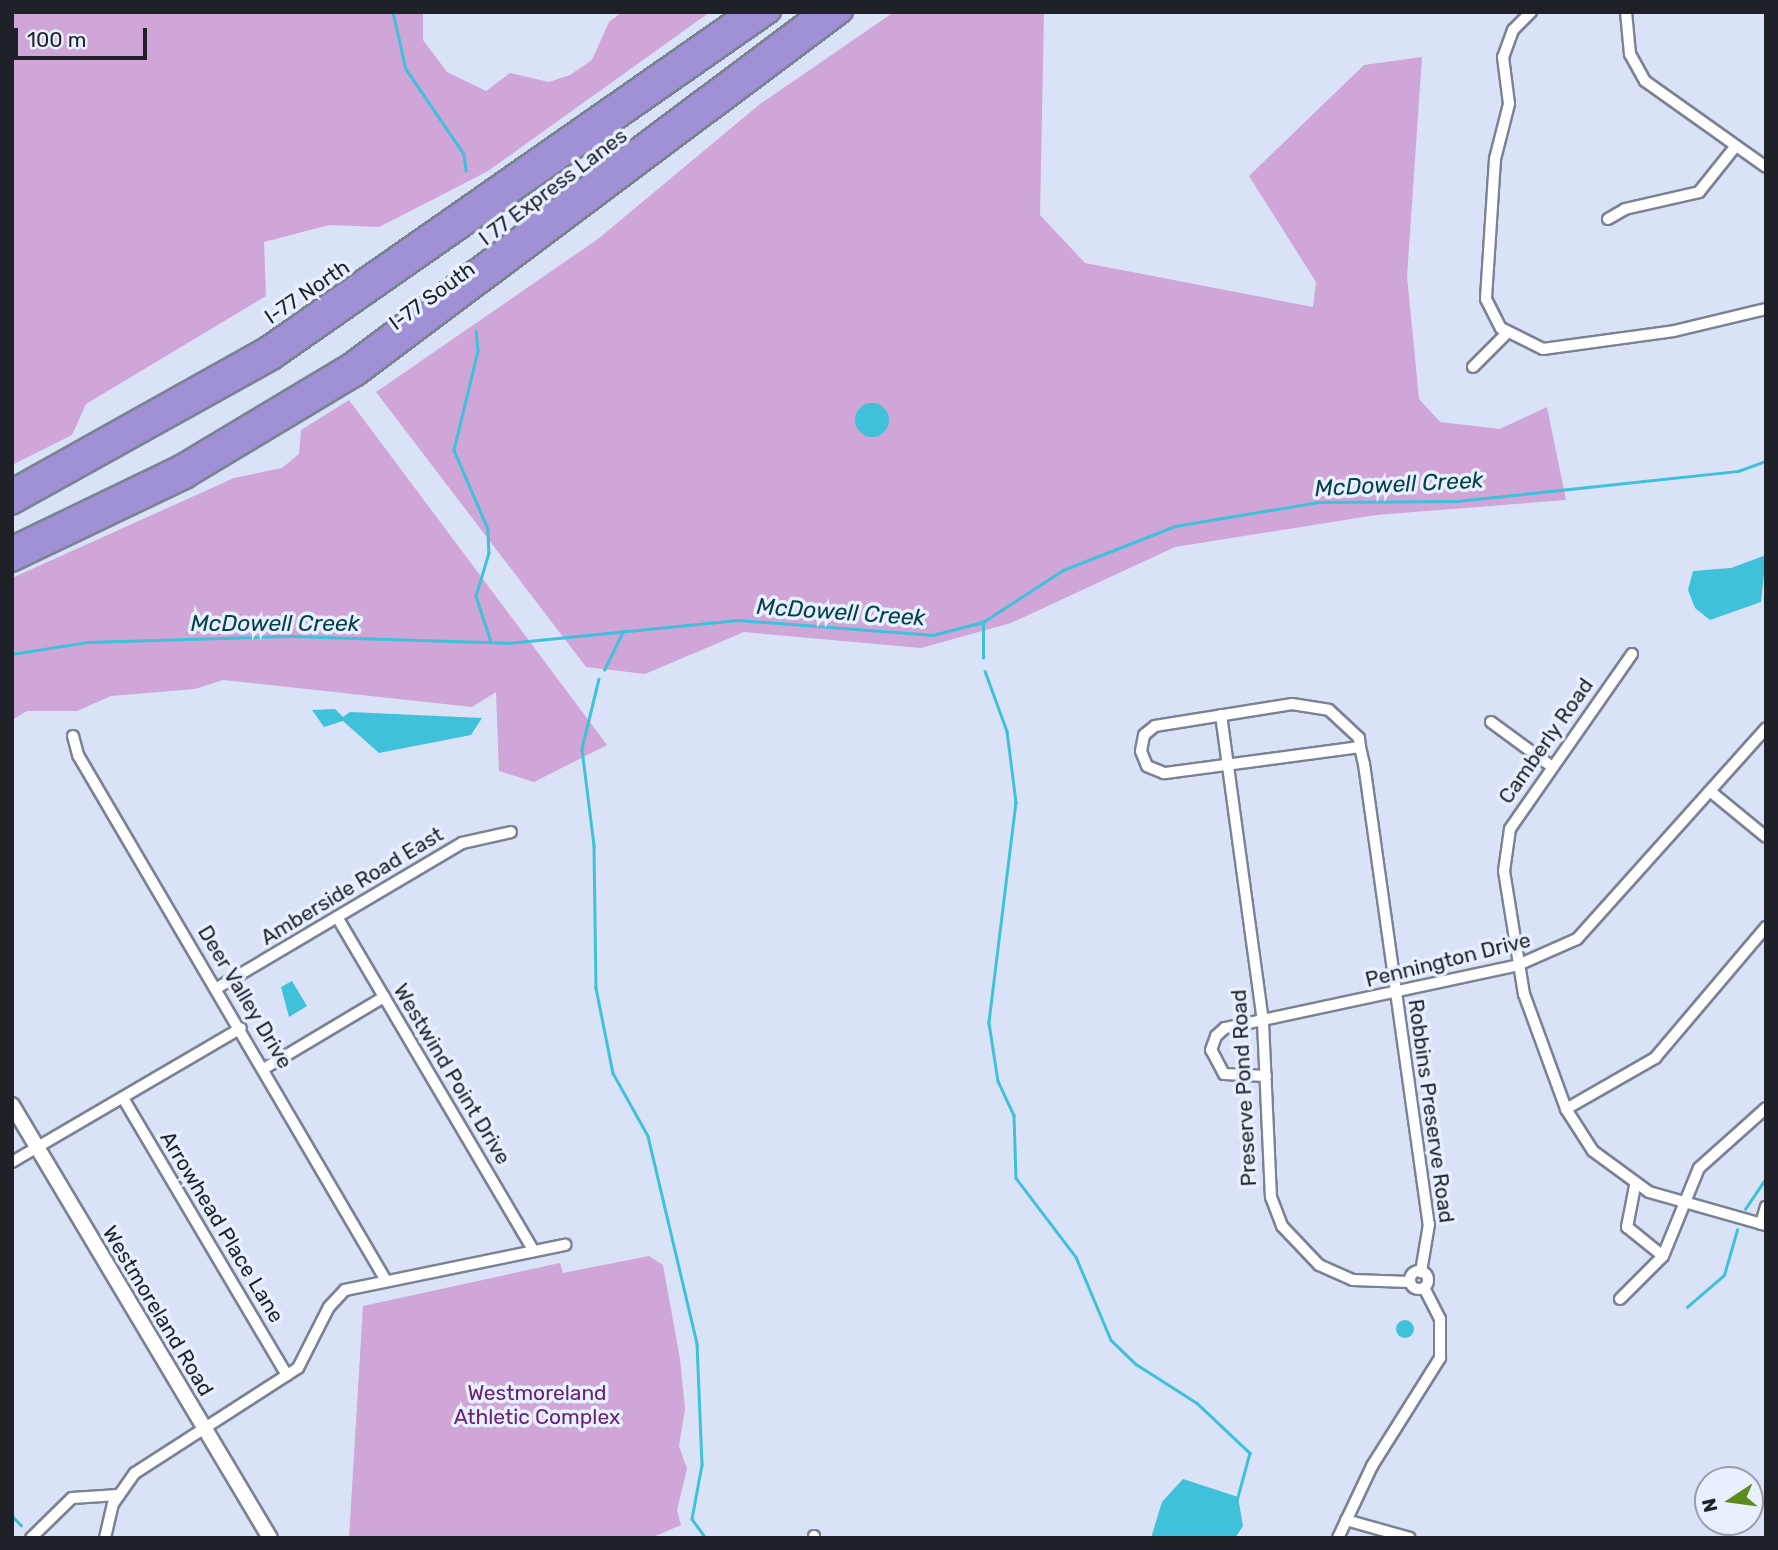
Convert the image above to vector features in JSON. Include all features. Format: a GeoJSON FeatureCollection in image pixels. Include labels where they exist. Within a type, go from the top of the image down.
{"type":"FeatureCollection","features":[{"type":"Feature","properties":{"kind":"highway"},"geometry":{"type":"LineString","coordinates":[[541,174],[611,107],[746,12]]}},
{"type":"Feature","properties":{"kind":"highway","name":"I 77 Express Lanes"},"geometry":{"type":"LineString","coordinates":[[12,505],[264,366],[771,12]]}},
{"type":"Feature","properties":{"kind":"highway","name":"I 77 Express Lanes"},"geometry":{"type":"LineString","coordinates":[[12,546],[180,465],[349,364],[819,12]]}},
{"type":"Feature","properties":{"kind":"highway","name":"I-77 South"},"geometry":{"type":"LineString","coordinates":[[12,562],[187,478],[367,369],[843,12]]}},
{"type":"Feature","properties":{"kind":"highway","name":"I-77 North"},"geometry":{"type":"LineString","coordinates":[[12,489],[266,347],[611,107]]}},
{"type":"Feature","properties":{"kind":"street"},"geometry":{"type":"LineString","coordinates":[[1626,12],[1630,54],[1645,81],[1766,167]]}},
{"type":"Feature","properties":{"kind":"street"},"geometry":{"type":"LineString","coordinates":[[1528,13],[1513,30],[1503,57],[1509,104],[1495,159],[1486,274],[1490,310],[1507,334],[1543,349],[1674,331],[1766,309]]}},
{"type":"Feature","properties":{"kind":"street"},"geometry":{"type":"LineString","coordinates":[[1608,219],[1625,209],[1699,192],[1735,147]]}},
{"type":"Feature","properties":{"kind":"street"},"geometry":{"type":"LineString","coordinates":[[1473,367],[1507,334]]}},
{"type":"Feature","properties":{"kind":"street","name":"Camberly Road"},"geometry":{"type":"LineString","coordinates":[[1632,654],[1520,808],[1505,850],[1518,965],[1539,1044],[1566,1109],[1594,1151],[1635,1186],[1684,1205],[1764,1224]]}},
{"type":"Feature","properties":{"kind":"street","name":"Robbins Preserve Road"},"geometry":{"type":"LineString","coordinates":[[1360,747],[1164,773],[1147,766],[1140,751],[1144,735],[1155,726],[1221,715],[1311,705],[1348,722],[1360,747],[1430,1238],[1422,1272]]}},
{"type":"Feature","properties":{"kind":"street","name":"Preserve Pond Road"},"geometry":{"type":"LineString","coordinates":[[1221,715],[1263,1022],[1268,1185],[1282,1226],[1319,1265],[1342,1276],[1410,1282],[1424,1288]]}},
{"type":"Feature","properties":{"kind":"street"},"geometry":{"type":"LineString","coordinates":[[1491,722],[1551,766]]}},
{"type":"Feature","properties":{"kind":"street","name":"Pennington Drive"},"geometry":{"type":"LineString","coordinates":[[1266,1076],[1224,1074],[1211,1050],[1225,1028],[1263,1022],[1518,965],[1584,933],[1766,728]]}},
{"type":"Feature","properties":{"kind":"street","name":"Deer Valley Drive"},"geometry":{"type":"LineString","coordinates":[[74,736],[78,755],[265,1068],[385,1279]]}},
{"type":"Feature","properties":{"kind":"street"},"geometry":{"type":"LineString","coordinates":[[1710,791],[1766,837]]}},
{"type":"Feature","properties":{"kind":"street","name":"Amberside Road East"},"geometry":{"type":"LineString","coordinates":[[217,988],[462,843],[511,832]]}},
{"type":"Feature","properties":{"kind":"street","name":"Westwind Point Drive"},"geometry":{"type":"LineString","coordinates":[[337,917],[534,1251]]}},
{"type":"Feature","properties":{"kind":"street"},"geometry":{"type":"LineString","coordinates":[[1566,1109],[1655,1058],[1766,927]]}},
{"type":"Feature","properties":{"kind":"street"},"geometry":{"type":"LineString","coordinates":[[265,1068],[384,997]]}},
{"type":"Feature","properties":{"kind":"street"},"geometry":{"type":"LineString","coordinates":[[12,1162],[241,1028]]}},
{"type":"Feature","properties":{"kind":"street","name":"Arrowhead Place Lane"},"geometry":{"type":"LineString","coordinates":[[124,1098],[287,1375]]}},
{"type":"Feature","properties":{"kind":"street","name":"Westmoreland Road"},"geometry":{"type":"LineString","coordinates":[[12,1105],[270,1538]]}},
{"type":"Feature","properties":{"kind":"street"},"geometry":{"type":"LineString","coordinates":[[1620,1299],[1663,1256],[1684,1205],[1710,1155],[1766,1108]]}},
{"type":"Feature","properties":{"kind":"street"},"geometry":{"type":"LineString","coordinates":[[1635,1186],[1627,1227],[1663,1256]]}},
{"type":"Feature","properties":{"kind":"street"},"geometry":{"type":"LineString","coordinates":[[1764,1224],[1766,1207]]}},
{"type":"Feature","properties":{"kind":"street"},"geometry":{"type":"LineString","coordinates":[[105,1538],[118,1495],[142,1466],[287,1375],[303,1362],[338,1295],[385,1279],[565,1245]]}},
{"type":"Feature","properties":{"kind":"street"},"geometry":{"type":"LineString","coordinates":[[1410,1282],[1422,1272]]}},
{"type":"Feature","properties":{"kind":"street"},"geometry":{"type":"LineString","coordinates":[[1338,1538],[1372,1466],[1438,1362],[1440,1319],[1424,1288],[1422,1272]]}},
{"type":"Feature","properties":{"kind":"street"},"geometry":{"type":"LineString","coordinates":[[31,1538],[72,1498],[118,1495]]}},
{"type":"Feature","properties":{"kind":"street"},"geometry":{"type":"LineString","coordinates":[[1346,1520],[1410,1538]]}},
{"type":"Feature","properties":{"kind":"green space"},"geometry":{"type":"Polygon","coordinates":[[[12,12],[423,12],[423,40],[447,72],[486,91],[510,73],[549,82],[570,75],[592,60],[609,22],[622,12],[710,12],[488,171],[434,199],[379,227],[329,225],[264,242],[266,296],[86,404],[72,435],[12,465],[12,12]]]}},
{"type":"Feature","properties":{"kind":"green space"},"geometry":{"type":"Polygon","coordinates":[[[894,12],[1044,12],[1040,215],[1085,263],[1313,307],[1316,282],[1249,176],[1364,65],[1422,57],[1407,276],[1419,399],[1440,422],[1500,429],[1547,407],[1566,500],[1376,515],[1175,547],[1011,623],[921,648],[744,632],[645,674],[586,667],[376,392],[598,239],[760,104],[894,12]]]}},
{"type":"Feature","properties":{"kind":"green space"},"geometry":{"type":"Polygon","coordinates":[[[349,400],[607,745],[534,782],[499,771],[496,692],[472,707],[223,680],[195,689],[111,696],[77,711],[27,711],[12,720],[12,578],[234,478],[282,468],[299,454],[301,430],[349,400]]]}},
{"type":"Feature","properties":{"kind":"green space","name":"Westmoreland Athletic Complex"},"geometry":{"type":"Polygon","coordinates":[[[649,1256],[663,1265],[680,1359],[685,1409],[679,1446],[687,1469],[677,1510],[681,1525],[651,1538],[349,1538],[363,1306],[560,1263],[563,1273],[649,1256]]]}},
{"type":"Feature","properties":{"kind":"water"},"geometry":{"type":"Polygon","coordinates":[[[872,403],[884,408],[889,420],[884,432],[872,437],[860,432],[855,420],[860,408],[872,403]]]}},
{"type":"Feature","properties":{"kind":"water"},"geometry":{"type":"Polygon","coordinates":[[[1766,555],[1761,602],[1710,620],[1695,608],[1688,590],[1693,571],[1731,568],[1766,555]]]}},
{"type":"Feature","properties":{"kind":"water"},"geometry":{"type":"Polygon","coordinates":[[[335,709],[343,717],[350,712],[482,718],[471,735],[379,753],[343,721],[324,727],[312,710],[335,709]]]}},
{"type":"Feature","properties":{"kind":"water"},"geometry":{"type":"Polygon","coordinates":[[[292,981],[307,1006],[289,1017],[281,987],[292,981]]]}},
{"type":"Feature","properties":{"kind":"water"},"geometry":{"type":"Polygon","coordinates":[[[1405,1320],[1411,1323],[1414,1329],[1411,1335],[1405,1338],[1399,1335],[1396,1329],[1399,1323],[1405,1320]]]}},
{"type":"Feature","properties":{"kind":"water"},"geometry":{"type":"Polygon","coordinates":[[[1183,1479],[1238,1497],[1243,1526],[1235,1538],[1151,1538],[1162,1502],[1183,1479]]]}},
{"type":"Feature","properties":{"kind":"waterway"},"geometry":{"type":"LineString","coordinates":[[393,12],[406,69],[464,154],[466,171]]}},
{"type":"Feature","properties":{"kind":"waterway"},"geometry":{"type":"LineString","coordinates":[[476,331],[478,351],[454,450],[488,529],[489,553],[476,596],[491,642]]}},
{"type":"Feature","properties":{"kind":"waterway","name":"McDowell Creek"},"geometry":{"type":"LineString","coordinates":[[12,654],[88,642],[290,636],[508,643],[738,620],[933,635],[983,622],[1063,570],[1175,526],[1318,502],[1457,501],[1738,471],[1766,461]]}},
{"type":"Feature","properties":{"kind":"waterway"},"geometry":{"type":"LineString","coordinates":[[983,622],[983,658]]}},
{"type":"Feature","properties":{"kind":"waterway"},"geometry":{"type":"LineString","coordinates":[[604,670],[623,631]]}},
{"type":"Feature","properties":{"kind":"waterway"},"geometry":{"type":"LineString","coordinates":[[985,671],[1007,731],[1016,802],[989,1023],[998,1081],[1014,1115],[1016,1178],[1076,1257],[1111,1340],[1136,1364],[1197,1403],[1250,1453],[1237,1501]]}},
{"type":"Feature","properties":{"kind":"waterway"},"geometry":{"type":"LineString","coordinates":[[599,679],[582,749],[594,846],[596,988],[613,1073],[648,1136],[697,1344],[702,1465],[692,1519],[706,1538]]}},
{"type":"Feature","properties":{"kind":"waterway"},"geometry":{"type":"LineString","coordinates":[[1745,1209],[1766,1178]]}},
{"type":"Feature","properties":{"kind":"waterway"},"geometry":{"type":"LineString","coordinates":[[1687,1307],[1724,1275],[1737,1230]]}},
{"type":"Feature","properties":{"kind":"waterway"},"geometry":{"type":"LineString","coordinates":[[12,1516],[21,1525]]}}]}
